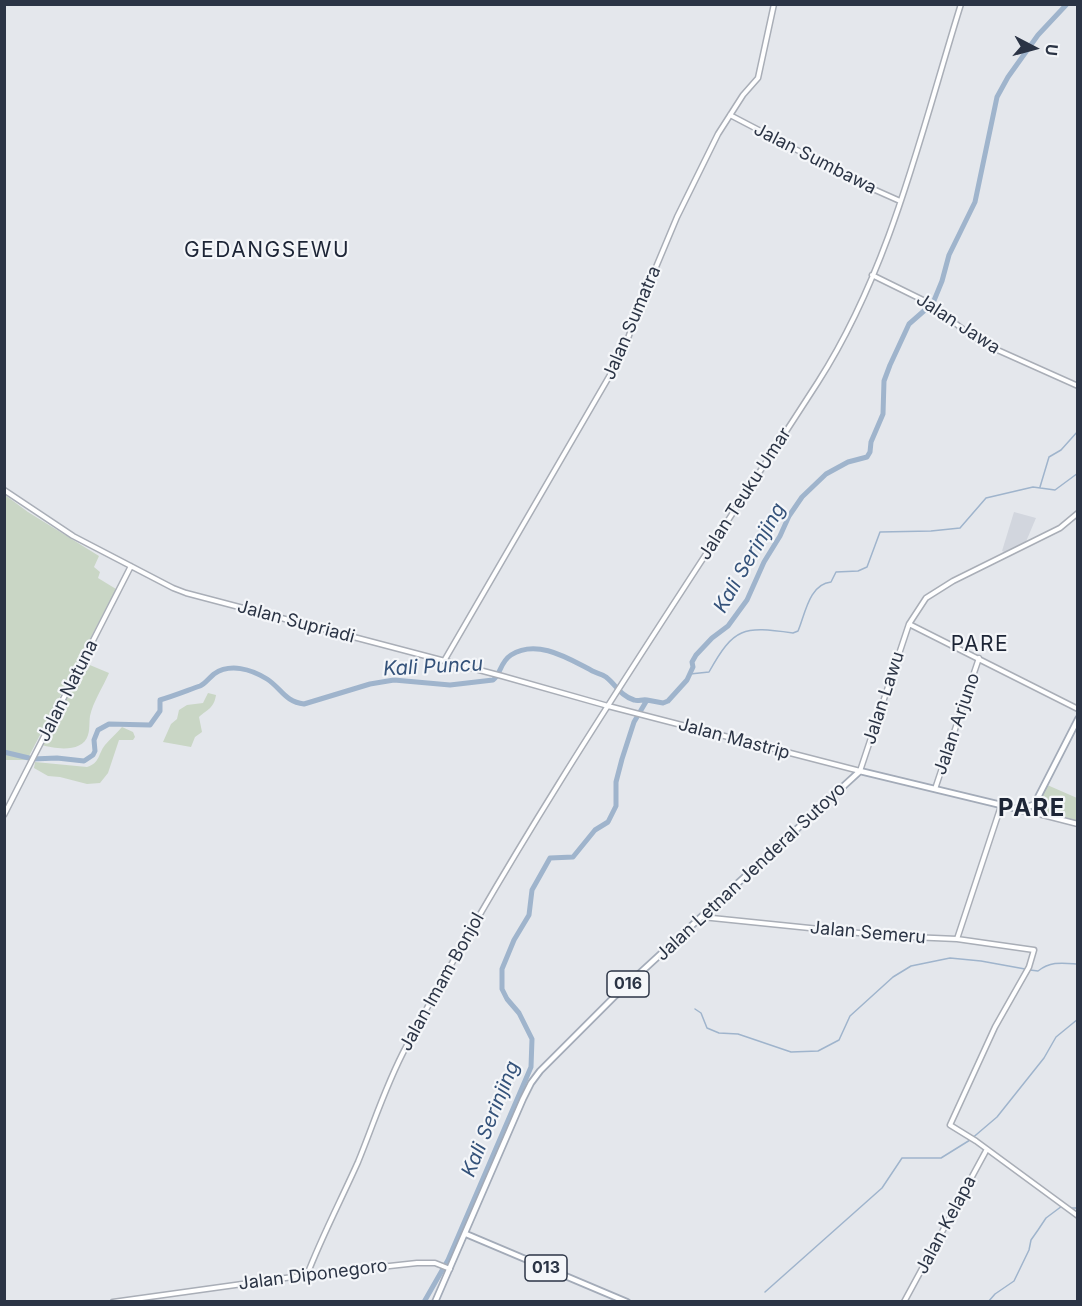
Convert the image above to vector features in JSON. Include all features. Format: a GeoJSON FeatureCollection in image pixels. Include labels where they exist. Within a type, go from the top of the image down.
{"type":"FeatureCollection","features":[{"type":"Feature","properties":{"kind":"main road","name":"Jalan Sumatra"},"geometry":{"type":"LineString","coordinates":[[444,662],[617,363],[677,217],[718,134],[747,89],[758,78],[774,4]]}},
{"type":"Feature","properties":{"kind":"main road","name":"Jalan Teuku Umar"},"geometry":{"type":"LineString","coordinates":[[608,706],[832,360],[872,275],[900,201],[961,4]]}},
{"type":"Feature","properties":{"kind":"main road","name":"Jalan Sumbawa"},"geometry":{"type":"LineString","coordinates":[[730,115],[864,185],[900,201]]}},
{"type":"Feature","properties":{"kind":"main road","name":"Jalan Jawa"},"geometry":{"type":"LineString","coordinates":[[872,275],[930,303],[973,337],[993,348],[1077,386]]}},
{"type":"Feature","properties":{"kind":"main road","name":"Jalan Supriadi"},"geometry":{"type":"LineString","coordinates":[[4,490],[62,529],[186,593],[608,706]]}},
{"type":"Feature","properties":{"kind":"main road","name":"Jalan Lawu"},"geometry":{"type":"LineString","coordinates":[[860,771],[909,624],[931,594],[1002,556],[1050,534],[1077,513]]}},
{"type":"Feature","properties":{"kind":"main road","name":"Jalan Natuna"},"geometry":{"type":"LineString","coordinates":[[4,815],[131,566]]}},
{"type":"Feature","properties":{"kind":"main road"},"geometry":{"type":"LineString","coordinates":[[909,624],[1077,709]]}},
{"type":"Feature","properties":{"kind":"main road","name":"Jalan Arjuno"},"geometry":{"type":"LineString","coordinates":[[935,789],[979,658]]}},
{"type":"Feature","properties":{"kind":"main road","name":"Jalan Mastrip"},"geometry":{"type":"LineString","coordinates":[[608,706],[860,771]]}},
{"type":"Feature","properties":{"kind":"main road","name":"Jalan Imam Bonjol"},"geometry":{"type":"LineString","coordinates":[[307,1275],[405,1047],[474,922],[608,706]]}},
{"type":"Feature","properties":{"kind":"main road"},"geometry":{"type":"LineString","coordinates":[[1077,719],[1034,805],[1029,807],[1032,812],[1077,824]]}},
{"type":"Feature","properties":{"kind":"main road","name":"016"},"geometry":{"type":"LineString","coordinates":[[860,771],[1032,812]]}},
{"type":"Feature","properties":{"kind":"main road","name":"Jalan Letnan Jenderal Sutoyo"},"geometry":{"type":"LineString","coordinates":[[448,1268],[466,1234],[521,1104],[535,1077],[615,996],[860,771]]}},
{"type":"Feature","properties":{"kind":"main road","name":"016"},"geometry":{"type":"LineString","coordinates":[[851,779],[870,774]]}},
{"type":"Feature","properties":{"kind":"main road"},"geometry":{"type":"LineString","coordinates":[[957,939],[1001,806]]}},
{"type":"Feature","properties":{"kind":"main road","name":"Jalan Semeru"},"geometry":{"type":"LineString","coordinates":[[702,916],[888,936],[957,939],[1034,950],[1027,969],[995,1027],[950,1125],[987,1149]]}},
{"type":"Feature","properties":{"kind":"main road"},"geometry":{"type":"LineString","coordinates":[[987,1149],[1077,1216]]}},
{"type":"Feature","properties":{"kind":"main road","name":"Jalan Kelapa"},"geometry":{"type":"LineString","coordinates":[[904,1302],[987,1149]]}},
{"type":"Feature","properties":{"kind":"main road","name":"013"},"geometry":{"type":"LineString","coordinates":[[466,1234],[627,1302]]}},
{"type":"Feature","properties":{"kind":"main road","name":"Jalan Diponegoro"},"geometry":{"type":"LineString","coordinates":[[113,1302],[307,1275],[422,1262],[448,1268]]}},
{"type":"Feature","properties":{"kind":"main road","name":"016"},"geometry":{"type":"LineString","coordinates":[[435,1302],[448,1268]]}},
{"type":"Feature","properties":{"kind":"shaded area"},"geometry":{"type":"Polygon","coordinates":[[[1014,512],[1036,518],[1025,544],[1007,553],[1002,551],[1014,512]]]}},
{"type":"Feature","properties":{"kind":"green space"},"geometry":{"type":"Polygon","coordinates":[[[5,495],[99,556],[94,567],[100,572],[98,578],[116,589],[27,760],[5,760],[5,495]]]}},
{"type":"Feature","properties":{"kind":"green space"},"geometry":{"type":"Polygon","coordinates":[[[85,663],[109,673],[91,711],[89,733],[85,741],[81,745],[68,748],[42,745],[85,663]]]}},
{"type":"Feature","properties":{"kind":"green space"},"geometry":{"type":"Polygon","coordinates":[[[208,693],[216,695],[214,703],[199,717],[202,732],[195,737],[191,747],[163,742],[171,724],[177,719],[179,710],[187,705],[203,703],[208,693]]]}},
{"type":"Feature","properties":{"kind":"green space"},"geometry":{"type":"Polygon","coordinates":[[[122,727],[133,732],[135,737],[133,740],[119,740],[108,773],[100,783],[87,784],[48,776],[34,768],[35,762],[87,767],[97,761],[105,745],[122,727]]]}},
{"type":"Feature","properties":{"kind":"green space"},"geometry":{"type":"Polygon","coordinates":[[[1045,784],[1077,798],[1077,824],[1036,812],[1034,805],[1045,784]]]}},
{"type":"Feature","properties":{"kind":"waterway","name":"Kali Serinjing"},"geometry":{"type":"LineString","coordinates":[[424,1302],[448,1260],[531,1067],[532,1039],[519,1013],[502,989],[502,969],[514,940],[529,915],[532,890],[550,858],[573,857],[595,830],[608,822],[616,806],[616,782],[622,759],[634,722],[647,700],[663,703],[668,701],[687,680],[696,655],[712,638],[728,626],[747,600],[764,562],[802,497],[826,474],[848,462],[867,457],[883,414],[884,381],[890,365],[909,324],[933,303],[949,255],[975,202],[997,97],[1008,77],[1038,35],[1067,4]]}},
{"type":"Feature","properties":{"kind":"waterway"},"geometry":{"type":"LineString","coordinates":[[1040,487],[1049,457],[1061,450],[1078,431]]}},
{"type":"Feature","properties":{"kind":"waterway"},"geometry":{"type":"LineString","coordinates":[[690,674],[709,672],[726,646],[742,633],[751,630],[793,633],[798,631],[809,601],[818,588],[831,582],[836,572],[858,571],[867,567],[880,532],[960,528],[986,498],[1033,487],[1055,490],[1078,473]]}},
{"type":"Feature","properties":{"kind":"waterway","name":"Kali Puncu"},"geometry":{"type":"LineString","coordinates":[[4,752],[33,759],[57,758],[84,761],[95,751],[94,740],[98,730],[109,724],[150,725],[160,711],[160,700],[200,686],[214,674],[234,668],[261,675],[292,701],[304,704],[370,684],[394,680],[450,685],[493,680],[511,655],[530,649],[541,649],[561,655],[604,676],[629,698],[637,701],[647,700]]}},
{"type":"Feature","properties":{"kind":"waterway"},"geometry":{"type":"LineString","coordinates":[[695,1009],[701,1013],[707,1028],[719,1033],[738,1034],[791,1052],[818,1051],[839,1040],[850,1016],[893,977],[911,966],[950,958],[1025,969]]}},
{"type":"Feature","properties":{"kind":"waterway"},"geometry":{"type":"LineString","coordinates":[[1030,970],[1038,971],[1057,963],[1078,964]]}},
{"type":"Feature","properties":{"kind":"waterway"},"geometry":{"type":"LineString","coordinates":[[765,1292],[882,1188],[902,1158],[941,1158],[970,1140],[997,1117],[1044,1058],[1056,1037],[1078,1019]]}},
{"type":"Feature","properties":{"kind":"waterway"},"geometry":{"type":"LineString","coordinates":[[988,1302],[995,1294],[1014,1281],[1029,1250],[1031,1240],[1046,1218],[1062,1206]]}},
{"type":"Feature","properties":{"kind":"waterway"},"geometry":{"type":"LineString","coordinates":[[1069,1208],[1078,1208]]}},
{"type":"Feature","properties":{"kind":"district","name":"GEDANGSEWU"},"geometry":{"type":"Point","coordinates":[267,251]}},
{"type":"Feature","properties":{"kind":"district","name":"PARE"},"geometry":{"type":"Point","coordinates":[980,645]}},
{"type":"Feature","properties":{"kind":"district","name":"PARE"},"geometry":{"type":"Point","coordinates":[1032,809]}}]}
